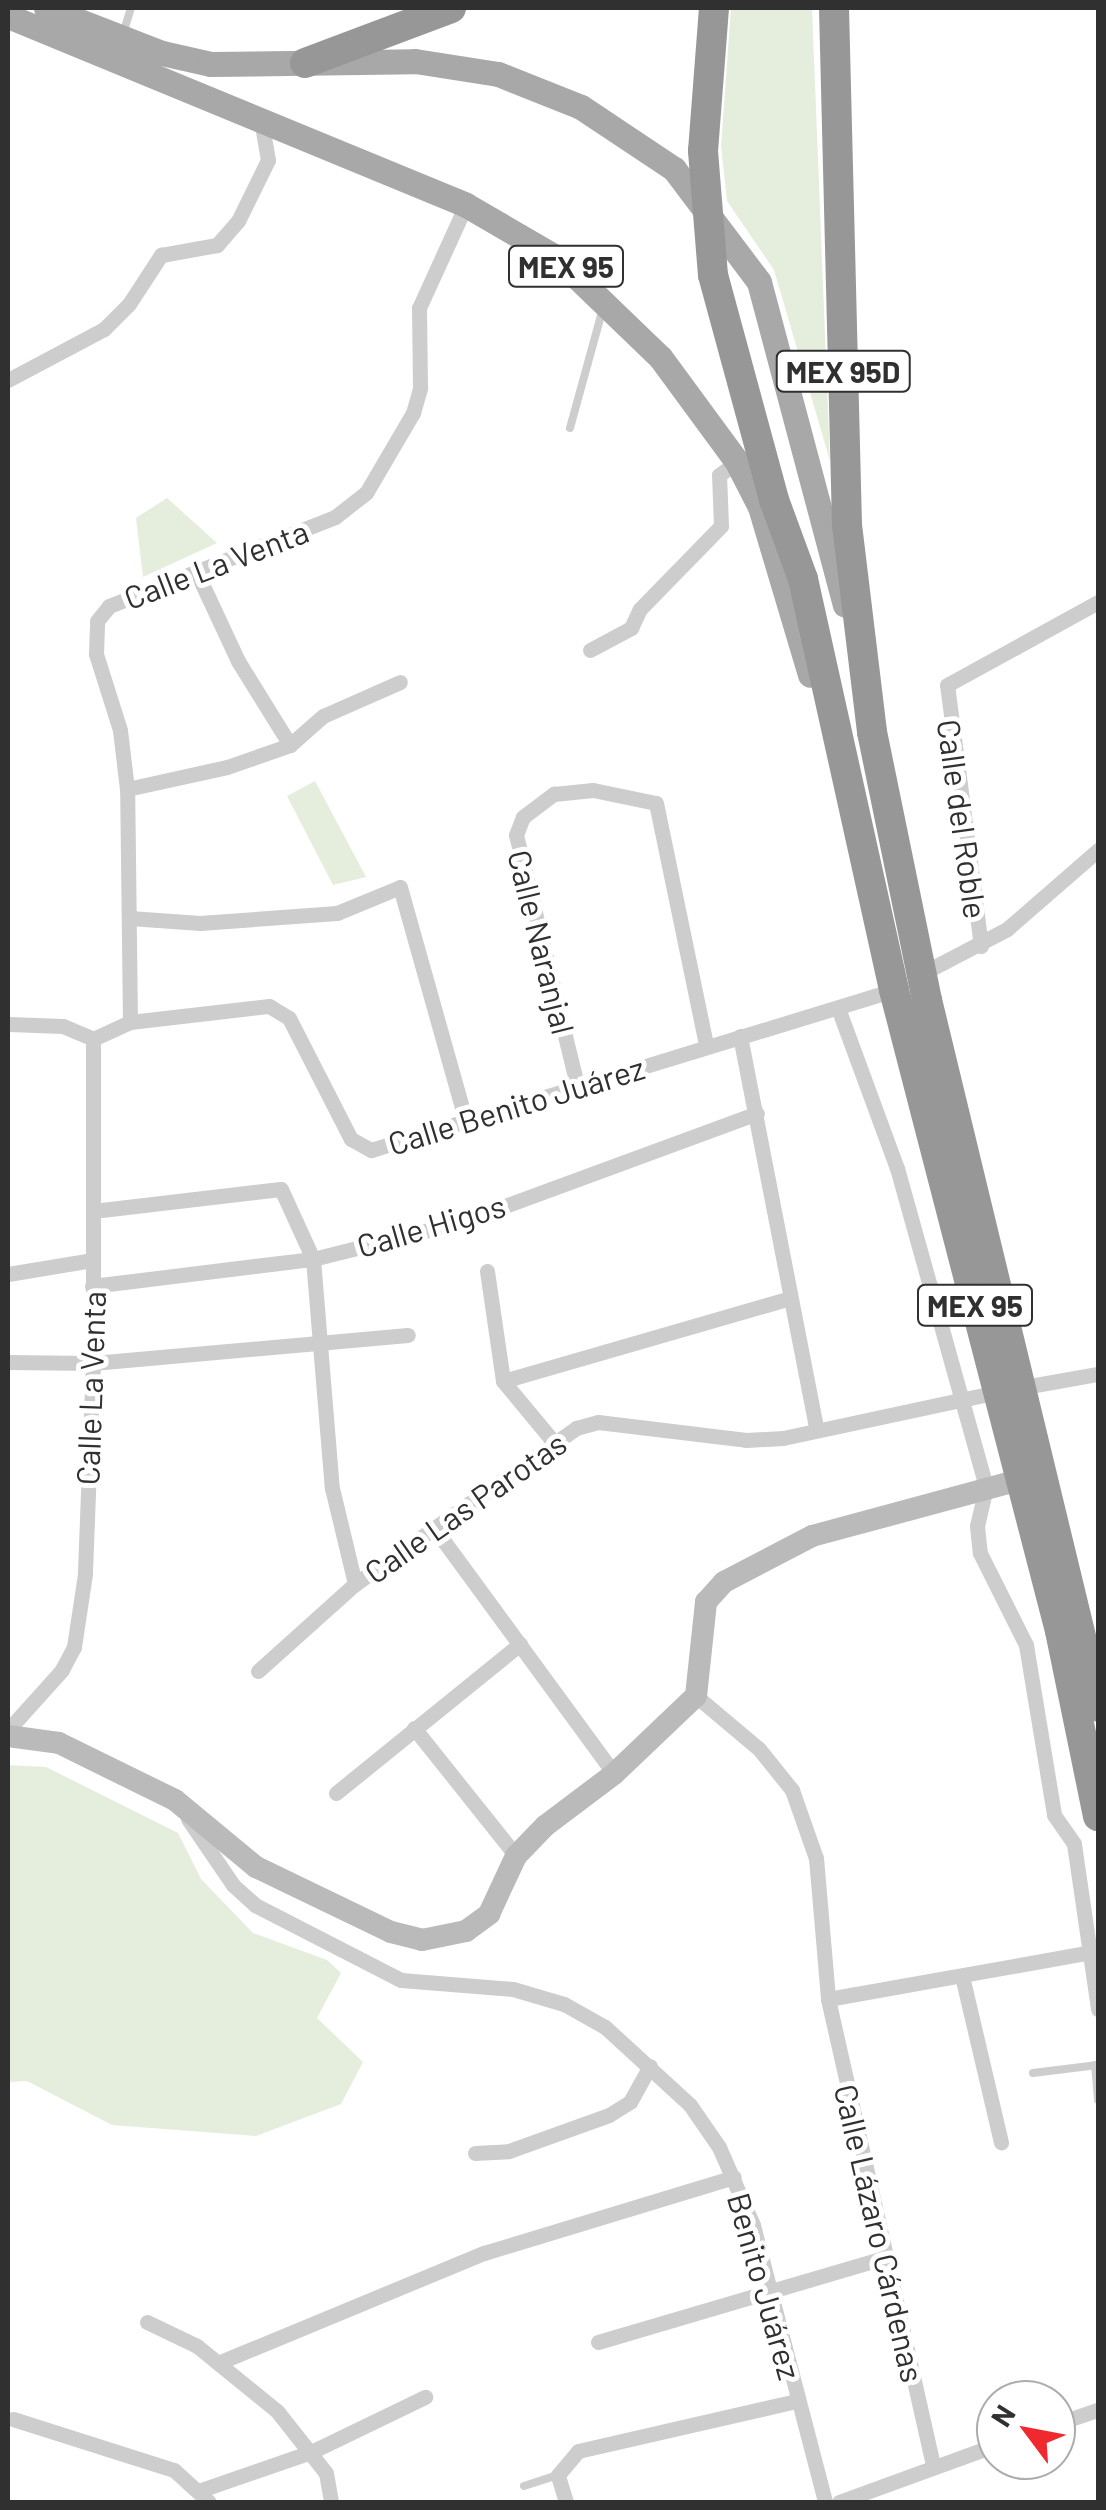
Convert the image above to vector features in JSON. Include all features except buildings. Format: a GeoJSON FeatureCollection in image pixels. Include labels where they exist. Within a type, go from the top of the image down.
{"type":"FeatureCollection","features":[{"type":"Feature","properties":{"kind":"highway"},"geometry":{"type":"LineString","coordinates":[[305,63],[450,8]]}},
{"type":"Feature","properties":{"kind":"highway","name":"MEX 95D"},"geometry":{"type":"LineString","coordinates":[[714,8],[703,151],[709,235],[724,320],[804,579],[850,795]]}},
{"type":"Feature","properties":{"kind":"highway","name":"MEX 95D"},"geometry":{"type":"LineString","coordinates":[[834,8],[847,525],[872,732]]}},
{"type":"Feature","properties":{"kind":"highway","name":"MEX 95"},"geometry":{"type":"LineString","coordinates":[[872,732],[1011,1389],[1020,1480],[1098,1816]]}},
{"type":"Feature","properties":{"kind":"highway","name":"MEX 95"},"geometry":{"type":"LineString","coordinates":[[850,795],[894,990],[1011,1389],[1098,1707]]}},
{"type":"Feature","properties":{"kind":"main road","name":"MEX 95"},"geometry":{"type":"LineString","coordinates":[[46,8],[122,39],[212,64],[430,63],[542,86],[674,169],[759,282],[790,381],[872,732]]}},
{"type":"Feature","properties":{"kind":"main road","name":"MEX 95"},"geometry":{"type":"LineString","coordinates":[[8,16],[466,205],[557,258],[606,300],[660,357],[737,462],[760,507],[850,795]]}},
{"type":"Feature","properties":{"kind":"street"},"geometry":{"type":"LineString","coordinates":[[8,380],[104,329],[129,304],[161,255],[217,245],[238,221],[268,160],[261,120]]}},
{"type":"Feature","properties":{"kind":"street","name":"Calle La Venta"},"geometry":{"type":"LineString","coordinates":[[130,1022],[126,789],[120,730],[96,654],[96,620],[110,606],[335,517],[366,493],[413,413],[420,388],[419,308],[466,205]]}},
{"type":"Feature","properties":{"kind":"street"},"geometry":{"type":"LineString","coordinates":[[590,650],[630,628],[640,608],[721,526],[720,475],[737,462]]}},
{"type":"Feature","properties":{"kind":"street"},"geometry":{"type":"LineString","coordinates":[[196,573],[238,661],[290,744]]}},
{"type":"Feature","properties":{"kind":"street","name":"Calle del Roble"},"geometry":{"type":"LineString","coordinates":[[981,946],[947,686],[1098,602]]}},
{"type":"Feature","properties":{"kind":"street"},"geometry":{"type":"LineString","coordinates":[[126,789],[227,767],[290,744],[323,716],[400,682]]}},
{"type":"Feature","properties":{"kind":"street","name":"Calle Naranjal"},"geometry":{"type":"LineString","coordinates":[[578,1089],[516,835],[522,817],[554,794],[593,790],[656,803],[706,1044]]}},
{"type":"Feature","properties":{"kind":"street"},"geometry":{"type":"LineString","coordinates":[[923,973],[981,946],[1098,850]]}},
{"type":"Feature","properties":{"kind":"street"},"geometry":{"type":"LineString","coordinates":[[130,918],[200,923],[337,913],[400,886],[467,1125]]}},
{"type":"Feature","properties":{"kind":"street","name":"Calle Benito Juárez"},"geometry":{"type":"LineString","coordinates":[[93,1038],[130,1022],[269,1006],[290,1018],[358,1148],[467,1125],[706,1044],[894,990]]}},
{"type":"Feature","properties":{"kind":"street"},"geometry":{"type":"LineString","coordinates":[[838,1008],[897,1168],[964,1402],[986,1487],[977,1526],[980,1552],[1026,1645],[1054,1814],[1074,1844],[1098,2009]]}},
{"type":"Feature","properties":{"kind":"street"},"geometry":{"type":"LineString","coordinates":[[8,1024],[77,1030],[93,1038]]}},
{"type":"Feature","properties":{"kind":"street"},"geometry":{"type":"LineString","coordinates":[[740,1036],[757,1113],[787,1299],[816,1428]]}},
{"type":"Feature","properties":{"kind":"street","name":"Calle La Venta"},"geometry":{"type":"LineString","coordinates":[[8,1733],[62,1670],[74,1648],[85,1574],[94,1363],[93,1038]]}},
{"type":"Feature","properties":{"kind":"street","name":"Calle Higos"},"geometry":{"type":"LineString","coordinates":[[92,1286],[314,1259],[464,1221],[757,1113]]}},
{"type":"Feature","properties":{"kind":"street"},"geometry":{"type":"LineString","coordinates":[[92,1211],[282,1189],[314,1259],[316,1340],[332,1488],[356,1584]]}},
{"type":"Feature","properties":{"kind":"street"},"geometry":{"type":"LineString","coordinates":[[8,1274],[93,1260]]}},
{"type":"Feature","properties":{"kind":"street"},"geometry":{"type":"LineString","coordinates":[[487,1271],[503,1382],[557,1446]]}},
{"type":"Feature","properties":{"kind":"street"},"geometry":{"type":"LineString","coordinates":[[503,1382],[787,1299]]}},
{"type":"Feature","properties":{"kind":"street"},"geometry":{"type":"LineString","coordinates":[[8,1364],[94,1363],[316,1340],[408,1335]]}},
{"type":"Feature","properties":{"kind":"street","name":"Calle Las Parotas"},"geometry":{"type":"LineString","coordinates":[[258,1671],[356,1584],[557,1446],[576,1428],[598,1422],[746,1440],[1098,1374]]}},
{"type":"Feature","properties":{"kind":"street"},"geometry":{"type":"LineString","coordinates":[[8,1733],[59,1743],[174,1800],[282,1882],[422,1940],[466,1931],[488,1914],[516,1856],[614,1774],[696,1696],[706,1602],[724,1582],[812,1536],[1020,1480]]}},
{"type":"Feature","properties":{"kind":"street"},"geometry":{"type":"LineString","coordinates":[[435,1529],[614,1774]]}},
{"type":"Feature","properties":{"kind":"street"},"geometry":{"type":"LineString","coordinates":[[336,1793],[520,1644]]}},
{"type":"Feature","properties":{"kind":"street","name":"Calle Lázaro Cárdenas"},"geometry":{"type":"LineString","coordinates":[[696,1696],[759,1749],[792,1790],[816,1858],[828,1999],[932,2466]]}},
{"type":"Feature","properties":{"kind":"street"},"geometry":{"type":"LineString","coordinates":[[414,1728],[516,1856]]}},
{"type":"Feature","properties":{"kind":"street","name":"Benito Juárez"},"geometry":{"type":"LineString","coordinates":[[174,1800],[233,1885],[255,1905],[401,1980],[514,1989],[564,2004],[605,2027],[690,2105],[734,2177],[772,2287],[797,2401],[825,2502]]}},
{"type":"Feature","properties":{"kind":"street"},"geometry":{"type":"LineString","coordinates":[[828,1999],[1092,1952]]}},
{"type":"Feature","properties":{"kind":"street"},"geometry":{"type":"LineString","coordinates":[[962,1976],[1001,2142]]}},
{"type":"Feature","properties":{"kind":"street"},"geometry":{"type":"LineString","coordinates":[[475,2152],[510,2151],[609,2115],[630,2102],[650,2066]]}},
{"type":"Feature","properties":{"kind":"street"},"geometry":{"type":"LineString","coordinates":[[218,2363],[484,2253],[734,2177]]}},
{"type":"Feature","properties":{"kind":"street"},"geometry":{"type":"LineString","coordinates":[[598,2342],[772,2287],[884,2258]]}},
{"type":"Feature","properties":{"kind":"street"},"geometry":{"type":"LineString","coordinates":[[148,2322],[218,2363],[278,2412],[326,2473],[331,2502]]}},
{"type":"Feature","properties":{"kind":"street"},"geometry":{"type":"LineString","coordinates":[[13,2420],[174,2470],[205,2496],[311,2452],[425,2397]]}},
{"type":"Feature","properties":{"kind":"street"},"geometry":{"type":"LineString","coordinates":[[566,2502],[558,2475],[578,2452],[602,2443],[797,2401]]}},
{"type":"Feature","properties":{"kind":"street"},"geometry":{"type":"LineString","coordinates":[[839,2502],[976,2452]]}},
{"type":"Feature","properties":{"kind":"lane"},"geometry":{"type":"LineString","coordinates":[[122,39],[131,8]]}},
{"type":"Feature","properties":{"kind":"lane"},"geometry":{"type":"LineString","coordinates":[[570,428],[606,300]]}},
{"type":"Feature","properties":{"kind":"lane"},"geometry":{"type":"LineString","coordinates":[[1033,2073],[1097,2065],[1098,2100]]}},
{"type":"Feature","properties":{"kind":"lane"},"geometry":{"type":"LineString","coordinates":[[524,2486],[558,2475]]}},
{"type":"Feature","properties":{"kind":"green space"},"geometry":{"type":"Polygon","coordinates":[[[731,8],[812,8],[830,461],[774,270],[727,201],[721,146],[731,8]]]}},
{"type":"Feature","properties":{"kind":"green space"},"geometry":{"type":"Polygon","coordinates":[[[167,498],[217,543],[143,577],[136,518],[167,498]]]}},
{"type":"Feature","properties":{"kind":"green space"},"geometry":{"type":"Polygon","coordinates":[[[315,781],[366,877],[333,885],[287,796],[315,781]]]}},
{"type":"Feature","properties":{"kind":"green space"},"geometry":{"type":"Polygon","coordinates":[[[8,1765],[46,1767],[178,1833],[201,1879],[253,1933],[327,1960],[341,1973],[317,2018],[363,2062],[341,2104],[256,2136],[112,2125],[27,2081],[8,2082],[8,1765]]]}}]}
